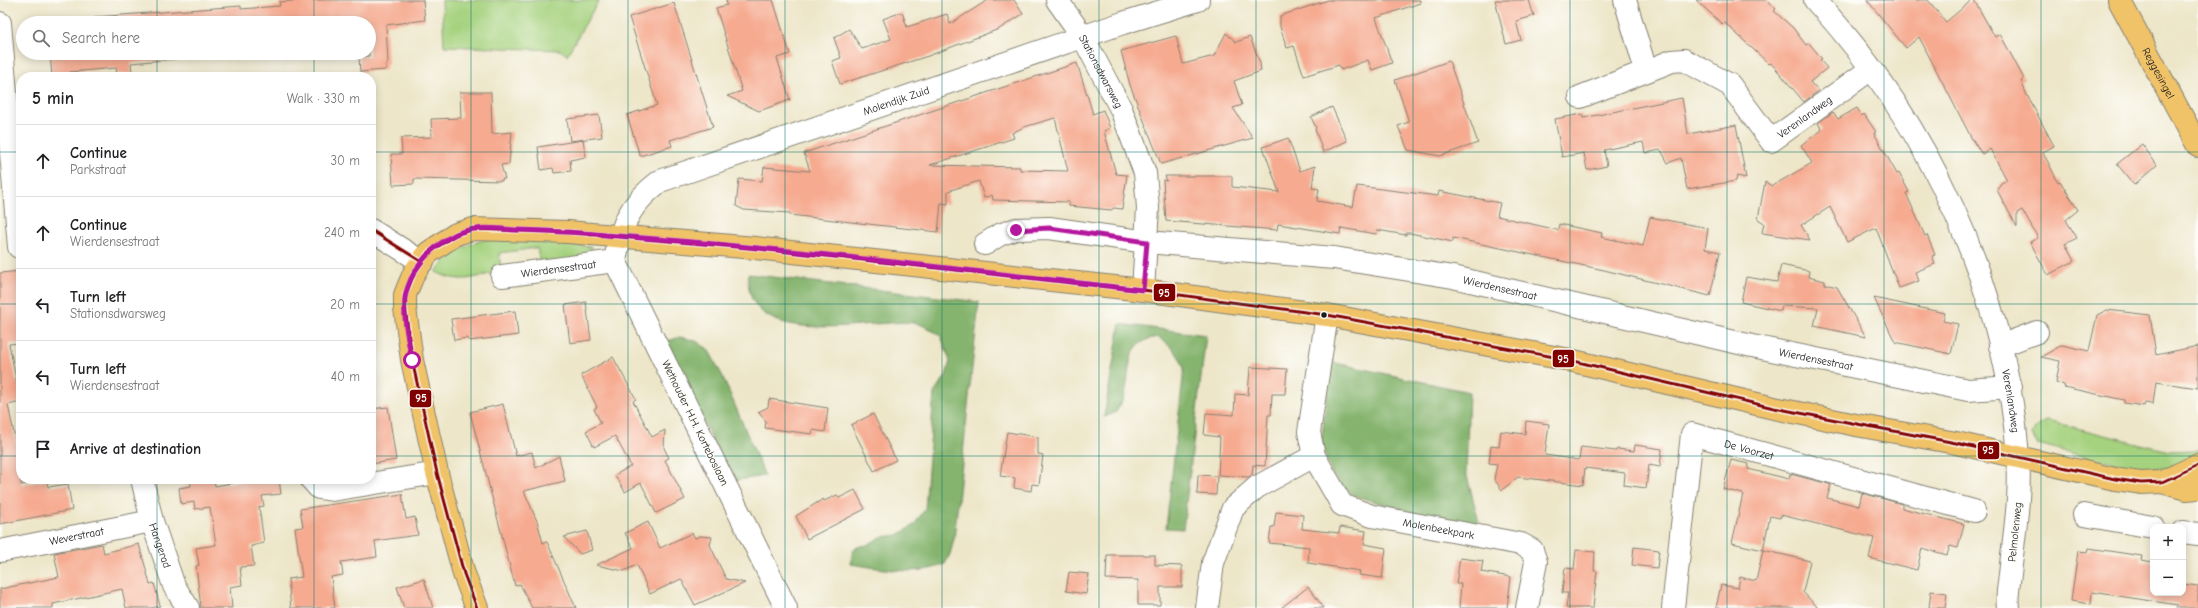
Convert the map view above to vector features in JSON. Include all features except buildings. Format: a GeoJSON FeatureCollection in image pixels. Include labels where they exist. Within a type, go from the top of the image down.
{"type":"FeatureCollection","features":[{"type":"Feature","properties":{"kind":"main road","name":"Reggesingel"},"geometry":{"type":"LineString","coordinates":[[2119,0],[2198,146]]}},
{"type":"Feature","properties":{"kind":"main road"},"geometry":{"type":"LineString","coordinates":[[476,608],[464,574],[437,473],[412,360],[404,308],[407,290],[428,253],[442,242],[456,234],[473,228],[621,236],[763,248],[1143,290],[1327,315],[1565,359],[1796,413],[2018,457],[2115,479],[2141,483],[2162,482],[2186,489],[2198,488]]}},
{"type":"Feature","properties":{"kind":"main road"},"geometry":{"type":"LineString","coordinates":[[2162,482],[2198,465]]}},
{"type":"Feature","properties":{"kind":"street","name":"Stationsdwarsweg"},"geometry":{"type":"LineString","coordinates":[[1057,0],[1083,37],[1121,110],[1145,173],[1148,208],[1143,290]]}},
{"type":"Feature","properties":{"kind":"street","name":"Molendijk Zuid"},"geometry":{"type":"LineString","coordinates":[[621,236],[629,211],[642,195],[660,181],[1083,37],[1198,0]]}},
{"type":"Feature","properties":{"kind":"street"},"geometry":{"type":"LineString","coordinates":[[1625,0],[1646,71]]}},
{"type":"Feature","properties":{"kind":"street","name":"Verenlandweg"},"geometry":{"type":"LineString","coordinates":[[1815,0],[1846,34],[1899,108],[1925,150],[1951,204],[1979,276],[2011,387],[2018,457]]}},
{"type":"Feature","properties":{"kind":"street"},"geometry":{"type":"LineString","coordinates":[[0,23],[13,248]]}},
{"type":"Feature","properties":{"kind":"street","name":"Verenlandweg"},"geometry":{"type":"LineString","coordinates":[[1580,97],[1672,61],[1684,60],[1730,84],[1771,141],[1871,69]]}},
{"type":"Feature","properties":{"kind":"street","name":"Wierdensestraat"},"geometry":{"type":"LineString","coordinates":[[985,244],[1000,235],[1016,230],[1049,228],[1147,242],[1334,258],[1453,277],[1752,346],[1960,389],[1986,390],[2011,387]]}},
{"type":"Feature","properties":{"kind":"street"},"geometry":{"type":"LineString","coordinates":[[376,233],[422,262]]}},
{"type":"Feature","properties":{"kind":"street"},"geometry":{"type":"LineString","coordinates":[[615,261],[621,236]]}},
{"type":"Feature","properties":{"kind":"street","name":"Wierdensestraat"},"geometry":{"type":"LineString","coordinates":[[502,276],[615,261]]}},
{"type":"Feature","properties":{"kind":"street","name":"Wethouder H.H. Korteboslaan"},"geometry":{"type":"LineString","coordinates":[[615,261],[786,608]]}},
{"type":"Feature","properties":{"kind":"street","name":"Molenbeekpark"},"geometry":{"type":"LineString","coordinates":[[1327,315],[1309,432],[1314,456],[1342,505],[1372,516],[1521,544],[1532,550],[1536,562],[1527,608]]}},
{"type":"Feature","properties":{"kind":"street"},"geometry":{"type":"LineString","coordinates":[[2000,346],[2037,332]]}},
{"type":"Feature","properties":{"kind":"street","name":"De Voorzet"},"geometry":{"type":"LineString","coordinates":[[1672,608],[1692,434],[1974,511]]}},
{"type":"Feature","properties":{"kind":"street"},"geometry":{"type":"LineString","coordinates":[[1207,608],[1212,563],[1233,508],[1257,487],[1314,456]]}},
{"type":"Feature","properties":{"kind":"street","name":"Pelmolenweg"},"geometry":{"type":"LineString","coordinates":[[2008,608],[2018,500],[2018,457]]}},
{"type":"Feature","properties":{"kind":"street"},"geometry":{"type":"LineString","coordinates":[[376,483],[437,473]]}},
{"type":"Feature","properties":{"kind":"street","name":"Hangerad"},"geometry":{"type":"LineString","coordinates":[[143,484],[152,521],[174,586],[187,608]]}},
{"type":"Feature","properties":{"kind":"street"},"geometry":{"type":"LineString","coordinates":[[315,484],[319,488],[332,490],[369,484]]}},
{"type":"Feature","properties":{"kind":"street"},"geometry":{"type":"LineString","coordinates":[[2084,515],[2150,526]]}},
{"type":"Feature","properties":{"kind":"street","name":"Weverstraat"},"geometry":{"type":"LineString","coordinates":[[0,552],[152,521]]}},
{"type":"Feature","properties":{"kind":"street"},"geometry":{"type":"LineString","coordinates":[[2186,532],[2198,534]]}},
{"type":"Feature","properties":{"kind":"green space"},"geometry":{"type":"Polygon","coordinates":[[[442,0],[599,0],[567,55],[560,50],[444,46],[442,0]]]}},
{"type":"Feature","properties":{"kind":"green space"},"geometry":{"type":"Polygon","coordinates":[[[501,236],[592,247],[594,258],[540,265],[537,248],[499,253],[501,271],[468,279],[453,278],[436,272],[457,251],[473,243],[501,236]]]}},
{"type":"Feature","properties":{"kind":"green space"},"geometry":{"type":"Polygon","coordinates":[[[748,274],[979,302],[954,539],[950,554],[945,564],[934,568],[910,571],[850,564],[853,551],[857,547],[867,545],[881,537],[898,535],[914,525],[925,509],[934,393],[946,376],[950,361],[941,336],[924,326],[914,323],[812,327],[786,323],[766,315],[752,299],[748,274]]]}},
{"type":"Feature","properties":{"kind":"green space"},"geometry":{"type":"Polygon","coordinates":[[[1120,324],[1206,335],[1183,529],[1166,528],[1184,369],[1180,359],[1171,347],[1163,340],[1158,337],[1146,340],[1138,345],[1133,352],[1130,360],[1126,389],[1120,405],[1115,413],[1104,417],[1120,324]]]}},
{"type":"Feature","properties":{"kind":"green space"},"geometry":{"type":"Polygon","coordinates":[[[680,337],[696,341],[708,349],[722,375],[765,476],[732,481],[665,342],[680,337]]]}},
{"type":"Feature","properties":{"kind":"green space"},"geometry":{"type":"Polygon","coordinates":[[[1331,362],[1469,392],[1466,472],[1480,526],[1430,517],[1355,496],[1344,488],[1332,474],[1321,444],[1331,362]]]}},
{"type":"Feature","properties":{"kind":"green space"},"geometry":{"type":"Polygon","coordinates":[[[2048,421],[2169,451],[2198,450],[2198,457],[2176,467],[2160,468],[2143,468],[2088,458],[2037,444],[2032,435],[2033,432],[2040,424],[2048,421]]]}},
{"type":"Feature","properties":{"kind":"transit line","name":"95"},"geometry":{"type":"LineString","coordinates":[[477,608],[464,574],[437,473],[412,360],[405,308],[405,295],[414,273],[428,253],[456,234],[473,229],[568,232],[755,248],[1143,290],[1327,315],[1565,359],[1774,408],[1956,443],[2115,479],[2141,483],[2162,482],[2198,465]]}},
{"type":"Feature","properties":{"kind":"transit line","name":"95"},"geometry":{"type":"LineString","coordinates":[[376,233],[422,262]]}},
{"type":"Feature","properties":{"kind":"route"},"geometry":{"type":"LineString","coordinates":[[412,360],[404,308],[405,295],[414,273],[428,253],[442,242],[456,234],[473,228],[568,232],[755,248],[1143,290],[1147,242],[1049,228],[1016,230]]}}]}
